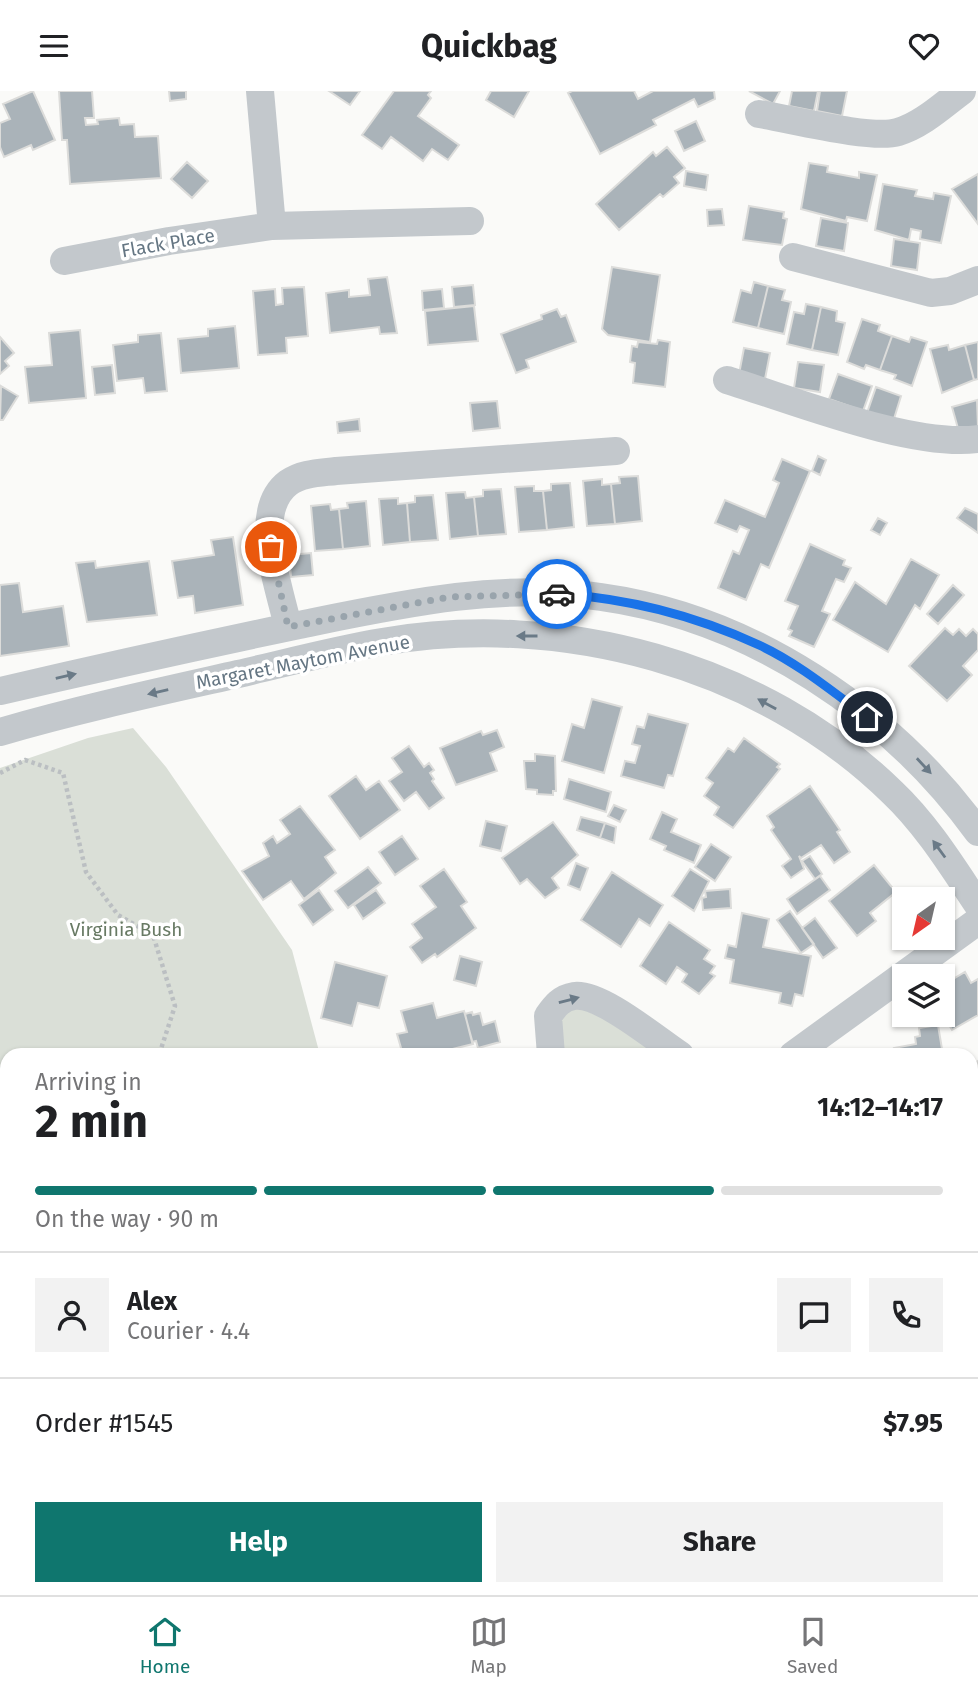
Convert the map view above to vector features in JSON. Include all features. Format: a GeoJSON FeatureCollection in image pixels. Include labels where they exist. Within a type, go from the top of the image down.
{"type":"FeatureCollection","features":[{"type":"Feature","properties":{"kind":"street"},"geometry":{"type":"LineString","coordinates":[[260,91],[272,226]]}},
{"type":"Feature","properties":{"kind":"street"},"geometry":{"type":"LineString","coordinates":[[759,114],[848,129],[896,133],[921,120],[962,91]]}},
{"type":"Feature","properties":{"kind":"street","name":"Flack Place"},"geometry":{"type":"LineString","coordinates":[[64,261],[169,241],[272,226],[470,221]]}},
{"type":"Feature","properties":{"kind":"street"},"geometry":{"type":"LineString","coordinates":[[793,257],[931,293],[950,291],[978,280]]}},
{"type":"Feature","properties":{"kind":"street"},"geometry":{"type":"LineString","coordinates":[[727,380],[894,431],[934,438],[978,439]]}},
{"type":"Feature","properties":{"kind":"street"},"geometry":{"type":"LineString","coordinates":[[288,627],[275,576],[269,535],[273,501],[288,482],[305,474],[616,451]]}},
{"type":"Feature","properties":{"kind":"street","name":"Margaret Maytom Avenue"},"geometry":{"type":"LineString","coordinates":[[0,691],[288,627],[449,597],[525,593],[601,597],[669,612],[761,646],[810,676],[867,717],[921,762],[978,832]]}},
{"type":"Feature","properties":{"kind":"street"},"geometry":{"type":"LineString","coordinates":[[653,655],[669,612]]}},
{"type":"Feature","properties":{"kind":"street","name":"Margaret Maytom Avenue"},"geometry":{"type":"LineString","coordinates":[[0,732],[66,713],[383,642],[450,636],[556,636],[653,655],[727,684],[833,742],[893,792],[936,844],[978,905]]}},
{"type":"Feature","properties":{"kind":"street"},"geometry":{"type":"LineString","coordinates":[[803,1048],[978,921]]}},
{"type":"Feature","properties":{"kind":"street"},"geometry":{"type":"LineString","coordinates":[[550,1048],[548,1016],[559,1002],[575,996],[604,1005],[669,1048]]}},
{"type":"Feature","properties":{"kind":"path"},"geometry":{"type":"LineString","coordinates":[[0,773],[25,760],[63,772],[86,872],[118,915],[153,935],[175,1006],[161,1048]]}},
{"type":"Feature","properties":{"kind":"green space","name":"Virginia Bush"},"geometry":{"type":"Polygon","coordinates":[[[133,728],[166,767],[292,950],[318,1048],[0,1048],[0,768],[88,738],[133,728]]]}},
{"type":"Feature","properties":{"kind":"green space"},"geometry":{"type":"Polygon","coordinates":[[[564,1000],[665,1048],[557,1048],[564,1000]]]}},
{"type":"Feature","properties":{"kind":"building"},"geometry":{"type":"Polygon","coordinates":[[[33,91],[55,140],[33,150],[31,145],[4,157],[0,147],[0,123],[10,119],[3,104],[33,91]]]}},
{"type":"Feature","properties":{"kind":"building"},"geometry":{"type":"Polygon","coordinates":[[[59,91],[92,91],[94,118],[85,118],[86,125],[98,124],[97,120],[119,118],[120,125],[134,124],[135,137],[158,136],[161,178],[70,184],[67,140],[62,140],[59,91]]]}},
{"type":"Feature","properties":{"kind":"building"},"geometry":{"type":"Polygon","coordinates":[[[169,91],[186,91],[186,99],[170,101],[169,91]]]}},
{"type":"Feature","properties":{"kind":"building"},"geometry":{"type":"Polygon","coordinates":[[[329,91],[360,91],[350,105],[329,91]]]}},
{"type":"Feature","properties":{"kind":"building"},"geometry":{"type":"Polygon","coordinates":[[[394,91],[431,91],[428,95],[431,98],[418,116],[459,145],[448,160],[432,149],[423,161],[391,137],[382,149],[362,135],[394,91]]]}},
{"type":"Feature","properties":{"kind":"building"},"geometry":{"type":"Polygon","coordinates":[[[491,91],[529,91],[514,117],[486,100],[491,91]]]}},
{"type":"Feature","properties":{"kind":"building"},"geometry":{"type":"Polygon","coordinates":[[[634,91],[638,99],[653,91],[714,91],[715,99],[698,107],[694,99],[653,120],[656,125],[600,154],[568,93],[634,91]]]}},
{"type":"Feature","properties":{"kind":"building"},"geometry":{"type":"Polygon","coordinates":[[[749,91],[780,91],[773,104],[749,91]]]}},
{"type":"Feature","properties":{"kind":"building"},"geometry":{"type":"Polygon","coordinates":[[[792,91],[818,91],[814,111],[789,106],[792,91]]]}},
{"type":"Feature","properties":{"kind":"building"},"geometry":{"type":"Polygon","coordinates":[[[820,91],[847,91],[842,116],[817,111],[820,91]]]}},
{"type":"Feature","properties":{"kind":"building"},"geometry":{"type":"Polygon","coordinates":[[[696,121],[705,141],[684,151],[675,131],[696,121]]]}},
{"type":"Feature","properties":{"kind":"building"},"geometry":{"type":"Polygon","coordinates":[[[667,147],[685,168],[674,177],[679,183],[663,197],[660,194],[619,230],[596,204],[653,152],[656,156],[667,147]]]}},
{"type":"Feature","properties":{"kind":"building"},"geometry":{"type":"Polygon","coordinates":[[[187,162],[208,181],[192,198],[171,179],[187,162]]]}},
{"type":"Feature","properties":{"kind":"building"},"geometry":{"type":"Polygon","coordinates":[[[809,163],[828,166],[827,172],[859,178],[859,172],[877,175],[867,221],[847,217],[846,221],[801,209],[809,163]]]}},
{"type":"Feature","properties":{"kind":"building"},"geometry":{"type":"Polygon","coordinates":[[[686,171],[708,175],[706,190],[684,186],[686,171]]]}},
{"type":"Feature","properties":{"kind":"building"},"geometry":{"type":"Polygon","coordinates":[[[978,174],[978,224],[952,189],[978,174]]]}},
{"type":"Feature","properties":{"kind":"building"},"geometry":{"type":"Polygon","coordinates":[[[883,184],[917,190],[915,196],[933,199],[934,193],[951,196],[941,243],[920,239],[921,231],[911,229],[909,240],[875,230],[883,184]]]}},
{"type":"Feature","properties":{"kind":"building"},"geometry":{"type":"Polygon","coordinates":[[[749,206],[784,212],[783,218],[787,219],[782,245],[743,240],[749,206]]]}},
{"type":"Feature","properties":{"kind":"building"},"geometry":{"type":"Polygon","coordinates":[[[722,209],[724,225],[708,226],[707,210],[722,209]]]}},
{"type":"Feature","properties":{"kind":"building"},"geometry":{"type":"Polygon","coordinates":[[[821,218],[848,223],[844,251],[816,246],[821,218]]]}},
{"type":"Feature","properties":{"kind":"building"},"geometry":{"type":"Polygon","coordinates":[[[894,239],[920,243],[917,270],[891,266],[894,239]]]}},
{"type":"Feature","properties":{"kind":"building"},"geometry":{"type":"Polygon","coordinates":[[[612,267],[660,275],[650,342],[608,335],[602,329],[612,267]]]}},
{"type":"Feature","properties":{"kind":"building"},"geometry":{"type":"Polygon","coordinates":[[[387,277],[397,333],[380,334],[379,327],[330,333],[326,293],[349,290],[349,297],[370,295],[368,279],[387,277]]]}},
{"type":"Feature","properties":{"kind":"building"},"geometry":{"type":"Polygon","coordinates":[[[754,282],[768,286],[758,328],[733,322],[741,290],[751,293],[754,282]]]}},
{"type":"Feature","properties":{"kind":"building"},"geometry":{"type":"Polygon","coordinates":[[[473,285],[475,305],[454,307],[452,287],[473,285]]]}},
{"type":"Feature","properties":{"kind":"building"},"geometry":{"type":"Polygon","coordinates":[[[768,286],[785,290],[782,300],[791,302],[784,334],[758,328],[768,286]]]}},
{"type":"Feature","properties":{"kind":"building"},"geometry":{"type":"Polygon","coordinates":[[[304,287],[308,336],[286,338],[287,353],[258,355],[253,291],[275,289],[276,305],[283,304],[282,288],[304,287]]]}},
{"type":"Feature","properties":{"kind":"building"},"geometry":{"type":"Polygon","coordinates":[[[442,289],[444,308],[423,310],[422,291],[442,289]]]}},
{"type":"Feature","properties":{"kind":"building"},"geometry":{"type":"Polygon","coordinates":[[[806,304],[821,307],[812,350],[787,344],[794,312],[804,314],[806,304]]]}},
{"type":"Feature","properties":{"kind":"building"},"geometry":{"type":"Polygon","coordinates":[[[474,306],[478,341],[428,345],[425,311],[474,306]]]}},
{"type":"Feature","properties":{"kind":"building"},"geometry":{"type":"Polygon","coordinates":[[[821,307],[837,311],[836,321],[845,323],[838,355],[812,350],[821,307]]]}},
{"type":"Feature","properties":{"kind":"building"},"geometry":{"type":"Polygon","coordinates":[[[557,309],[561,317],[566,315],[576,342],[526,360],[529,368],[516,373],[501,334],[542,319],[541,315],[557,309]]]}},
{"type":"Feature","properties":{"kind":"building"},"geometry":{"type":"Polygon","coordinates":[[[862,319],[880,325],[878,331],[892,336],[880,370],[866,365],[864,369],[847,362],[862,319]]]}},
{"type":"Feature","properties":{"kind":"building"},"geometry":{"type":"Polygon","coordinates":[[[235,326],[239,368],[181,373],[178,339],[208,336],[208,329],[235,326]]]}},
{"type":"Feature","properties":{"kind":"building"},"geometry":{"type":"Polygon","coordinates":[[[80,330],[86,398],[29,403],[25,367],[52,365],[49,333],[80,330]]]}},
{"type":"Feature","properties":{"kind":"building"},"geometry":{"type":"Polygon","coordinates":[[[161,333],[167,391],[145,393],[143,378],[117,381],[113,345],[138,342],[138,335],[161,333]]]}},
{"type":"Feature","properties":{"kind":"building"},"geometry":{"type":"Polygon","coordinates":[[[892,336],[909,342],[911,337],[927,342],[912,386],[894,379],[896,375],[880,370],[892,336]]]}},
{"type":"Feature","properties":{"kind":"building"},"geometry":{"type":"Polygon","coordinates":[[[0,337],[14,353],[5,361],[9,366],[0,374],[0,337]]]}},
{"type":"Feature","properties":{"kind":"building"},"geometry":{"type":"Polygon","coordinates":[[[658,340],[670,342],[665,387],[633,383],[635,363],[630,362],[632,346],[637,347],[638,342],[657,344],[658,340]]]}},
{"type":"Feature","properties":{"kind":"building"},"geometry":{"type":"Polygon","coordinates":[[[978,342],[978,379],[974,380],[965,345],[978,342]]]}},
{"type":"Feature","properties":{"kind":"building"},"geometry":{"type":"Polygon","coordinates":[[[948,345],[949,350],[965,345],[974,380],[942,393],[930,349],[948,345]]]}},
{"type":"Feature","properties":{"kind":"building"},"geometry":{"type":"Polygon","coordinates":[[[744,348],[770,353],[765,379],[739,374],[744,348]]]}},
{"type":"Feature","properties":{"kind":"building"},"geometry":{"type":"Polygon","coordinates":[[[798,362],[824,365],[820,392],[794,388],[798,362]]]}},
{"type":"Feature","properties":{"kind":"building"},"geometry":{"type":"Polygon","coordinates":[[[112,365],[115,393],[95,395],[92,367],[112,365]]]}},
{"type":"Feature","properties":{"kind":"building"},"geometry":{"type":"Polygon","coordinates":[[[838,374],[872,386],[863,411],[829,399],[838,374]]]}},
{"type":"Feature","properties":{"kind":"building"},"geometry":{"type":"Polygon","coordinates":[[[1,386],[18,396],[3,420],[0,420],[1,386]]]}},
{"type":"Feature","properties":{"kind":"building"},"geometry":{"type":"Polygon","coordinates":[[[876,387],[901,396],[893,422],[867,413],[876,387]]]}},
{"type":"Feature","properties":{"kind":"building"},"geometry":{"type":"Polygon","coordinates":[[[977,400],[978,427],[959,432],[952,407],[977,400]]]}},
{"type":"Feature","properties":{"kind":"building"},"geometry":{"type":"Polygon","coordinates":[[[497,401],[500,428],[473,431],[470,403],[497,401]]]}},
{"type":"Feature","properties":{"kind":"building"},"geometry":{"type":"Polygon","coordinates":[[[359,419],[360,431],[338,433],[337,422],[359,419]]]}},
{"type":"Feature","properties":{"kind":"building"},"geometry":{"type":"Polygon","coordinates":[[[818,456],[826,460],[820,475],[812,471],[818,456]]]}},
{"type":"Feature","properties":{"kind":"building"},"geometry":{"type":"Polygon","coordinates":[[[782,459],[810,471],[769,568],[761,564],[746,600],[718,588],[733,551],[739,554],[749,530],[740,526],[737,532],[715,523],[725,500],[765,517],[779,483],[773,480],[782,459]]]}},
{"type":"Feature","properties":{"kind":"building"},"geometry":{"type":"Polygon","coordinates":[[[638,476],[642,521],[615,524],[611,484],[620,483],[619,477],[638,476]]]}},
{"type":"Feature","properties":{"kind":"building"},"geometry":{"type":"Polygon","coordinates":[[[602,479],[602,485],[611,484],[615,524],[587,526],[583,481],[602,479]]]}},
{"type":"Feature","properties":{"kind":"building"},"geometry":{"type":"Polygon","coordinates":[[[570,483],[574,527],[547,530],[543,491],[551,490],[551,484],[570,483]]]}},
{"type":"Feature","properties":{"kind":"building"},"geometry":{"type":"Polygon","coordinates":[[[534,486],[534,491],[543,491],[547,530],[519,532],[515,487],[534,486]]]}},
{"type":"Feature","properties":{"kind":"building"},"geometry":{"type":"Polygon","coordinates":[[[501,489],[506,534],[478,536],[474,497],[483,496],[483,490],[501,489]]]}},
{"type":"Feature","properties":{"kind":"building"},"geometry":{"type":"Polygon","coordinates":[[[465,492],[466,498],[474,497],[478,536],[450,539],[446,493],[465,492]]]}},
{"type":"Feature","properties":{"kind":"building"},"geometry":{"type":"Polygon","coordinates":[[[433,495],[438,540],[410,542],[407,503],[415,502],[415,496],[433,495]]]}},
{"type":"Feature","properties":{"kind":"building"},"geometry":{"type":"Polygon","coordinates":[[[398,498],[398,504],[407,503],[410,542],[383,545],[379,499],[398,498]]]}},
{"type":"Feature","properties":{"kind":"building"},"geometry":{"type":"Polygon","coordinates":[[[366,501],[370,546],[343,549],[339,509],[348,508],[347,503],[366,501]]]}},
{"type":"Feature","properties":{"kind":"building"},"geometry":{"type":"Polygon","coordinates":[[[330,504],[331,510],[339,509],[343,549],[315,551],[311,506],[330,504]]]}},
{"type":"Feature","properties":{"kind":"building"},"geometry":{"type":"Polygon","coordinates":[[[965,508],[978,514],[978,533],[957,518],[965,508]]]}},
{"type":"Feature","properties":{"kind":"building"},"geometry":{"type":"Polygon","coordinates":[[[878,518],[887,523],[880,535],[871,530],[878,518]]]}},
{"type":"Feature","properties":{"kind":"building"},"geometry":{"type":"Polygon","coordinates":[[[233,537],[243,605],[195,613],[193,596],[178,598],[172,561],[214,555],[211,540],[233,537]]]}},
{"type":"Feature","properties":{"kind":"building"},"geometry":{"type":"Polygon","coordinates":[[[810,544],[845,560],[843,565],[851,568],[844,582],[836,579],[822,611],[830,614],[814,647],[789,636],[792,631],[788,629],[798,606],[785,601],[810,544]]]}},
{"type":"Feature","properties":{"kind":"building"},"geometry":{"type":"Polygon","coordinates":[[[311,553],[313,575],[291,577],[289,555],[311,553]]]}},
{"type":"Feature","properties":{"kind":"building"},"geometry":{"type":"Polygon","coordinates":[[[911,559],[939,575],[920,609],[915,605],[888,652],[833,620],[855,582],[886,604],[911,559]]]}},
{"type":"Feature","properties":{"kind":"building"},"geometry":{"type":"Polygon","coordinates":[[[95,561],[96,568],[149,561],[157,615],[87,622],[76,563],[95,561]]]}},
{"type":"Feature","properties":{"kind":"building"},"geometry":{"type":"Polygon","coordinates":[[[19,583],[23,612],[63,606],[69,646],[0,656],[0,585],[19,583]]]}},
{"type":"Feature","properties":{"kind":"building"},"geometry":{"type":"Polygon","coordinates":[[[953,585],[964,595],[938,624],[927,614],[953,585]]]}},
{"type":"Feature","properties":{"kind":"building"},"geometry":{"type":"Polygon","coordinates":[[[945,628],[953,635],[959,629],[966,636],[973,629],[978,634],[978,650],[963,666],[972,675],[947,701],[909,666],[945,628]]]}},
{"type":"Feature","properties":{"kind":"building"},"geometry":{"type":"Polygon","coordinates":[[[592,699],[622,707],[604,773],[562,761],[572,724],[584,728],[592,699]]]}},
{"type":"Feature","properties":{"kind":"building"},"geometry":{"type":"Polygon","coordinates":[[[648,714],[688,724],[673,776],[668,775],[664,788],[621,776],[625,761],[635,763],[640,746],[632,744],[637,726],[644,728],[648,714]]]}},
{"type":"Feature","properties":{"kind":"building"},"geometry":{"type":"Polygon","coordinates":[[[497,730],[504,747],[490,753],[497,771],[456,785],[440,748],[481,731],[483,735],[497,730]]]}},
{"type":"Feature","properties":{"kind":"building"},"geometry":{"type":"Polygon","coordinates":[[[744,738],[780,764],[777,767],[780,769],[733,828],[714,815],[719,807],[704,796],[713,783],[706,778],[728,748],[734,752],[744,738]]]}},
{"type":"Feature","properties":{"kind":"building"},"geometry":{"type":"Polygon","coordinates":[[[409,746],[424,767],[429,763],[434,770],[430,773],[434,779],[432,781],[444,798],[429,809],[416,792],[404,801],[389,781],[402,772],[392,758],[409,746]]]}},
{"type":"Feature","properties":{"kind":"building"},"geometry":{"type":"Polygon","coordinates":[[[535,754],[555,756],[556,791],[553,791],[553,795],[537,794],[537,790],[526,789],[524,761],[535,761],[535,754]]]}},
{"type":"Feature","properties":{"kind":"building"},"geometry":{"type":"Polygon","coordinates":[[[356,776],[366,790],[379,781],[400,810],[360,839],[329,796],[356,776]]]}},
{"type":"Feature","properties":{"kind":"building"},"geometry":{"type":"Polygon","coordinates":[[[569,779],[611,792],[606,812],[564,799],[569,779]]]}},
{"type":"Feature","properties":{"kind":"building"},"geometry":{"type":"Polygon","coordinates":[[[810,786],[840,830],[837,832],[850,852],[834,863],[821,845],[801,858],[799,856],[804,869],[791,878],[782,866],[791,859],[771,830],[774,827],[767,816],[810,786]]]}},
{"type":"Feature","properties":{"kind":"building"},"geometry":{"type":"Polygon","coordinates":[[[614,805],[626,810],[620,822],[608,816],[614,805]]]}},
{"type":"Feature","properties":{"kind":"building"},"geometry":{"type":"Polygon","coordinates":[[[300,806],[335,850],[325,857],[336,873],[304,899],[291,881],[263,900],[242,871],[269,856],[263,843],[273,836],[277,843],[290,834],[280,820],[300,806]]]}},
{"type":"Feature","properties":{"kind":"building"},"geometry":{"type":"Polygon","coordinates":[[[662,812],[677,819],[671,832],[701,845],[694,863],[664,850],[666,846],[650,839],[662,812]]]}},
{"type":"Feature","properties":{"kind":"building"},"geometry":{"type":"Polygon","coordinates":[[[581,817],[605,823],[600,838],[577,830],[581,817]]]}},
{"type":"Feature","properties":{"kind":"building"},"geometry":{"type":"Polygon","coordinates":[[[486,821],[507,826],[501,851],[480,846],[486,821]]]}},
{"type":"Feature","properties":{"kind":"building"},"geometry":{"type":"Polygon","coordinates":[[[553,822],[578,855],[552,878],[559,888],[545,898],[527,879],[520,884],[502,858],[553,822]]]}},
{"type":"Feature","properties":{"kind":"building"},"geometry":{"type":"Polygon","coordinates":[[[605,823],[616,827],[614,843],[600,838],[605,823]]]}},
{"type":"Feature","properties":{"kind":"building"},"geometry":{"type":"Polygon","coordinates":[[[402,836],[418,859],[395,875],[379,852],[402,836]]]}},
{"type":"Feature","properties":{"kind":"building"},"geometry":{"type":"Polygon","coordinates":[[[711,844],[731,857],[715,881],[695,867],[711,844]]]}},
{"type":"Feature","properties":{"kind":"building"},"geometry":{"type":"Polygon","coordinates":[[[810,856],[822,874],[815,879],[802,861],[810,856]]]}},
{"type":"Feature","properties":{"kind":"building"},"geometry":{"type":"Polygon","coordinates":[[[576,863],[588,868],[580,890],[568,885],[576,863]]]}},
{"type":"Feature","properties":{"kind":"building"},"geometry":{"type":"Polygon","coordinates":[[[874,865],[892,887],[892,895],[870,913],[876,921],[857,936],[829,901],[874,865]]]}},
{"type":"Feature","properties":{"kind":"building"},"geometry":{"type":"Polygon","coordinates":[[[368,867],[381,883],[348,908],[335,891],[368,867]]]}},
{"type":"Feature","properties":{"kind":"building"},"geometry":{"type":"Polygon","coordinates":[[[444,869],[467,902],[461,906],[476,928],[437,957],[435,954],[422,963],[410,947],[422,938],[412,924],[436,907],[420,886],[444,869]]]}},
{"type":"Feature","properties":{"kind":"building"},"geometry":{"type":"Polygon","coordinates":[[[690,869],[709,881],[694,911],[672,896],[690,869]]]}},
{"type":"Feature","properties":{"kind":"building"},"geometry":{"type":"Polygon","coordinates":[[[612,872],[663,905],[650,926],[639,919],[621,947],[581,920],[612,872]]]}},
{"type":"Feature","properties":{"kind":"building"},"geometry":{"type":"Polygon","coordinates":[[[820,876],[830,890],[797,914],[787,899],[820,876]]]}},
{"type":"Feature","properties":{"kind":"building"},"geometry":{"type":"Polygon","coordinates":[[[730,889],[731,908],[703,910],[702,898],[706,897],[705,891],[730,889]]]}},
{"type":"Feature","properties":{"kind":"building"},"geometry":{"type":"Polygon","coordinates":[[[319,890],[333,910],[313,925],[299,905],[319,890]]]}},
{"type":"Feature","properties":{"kind":"building"},"geometry":{"type":"Polygon","coordinates":[[[376,890],[385,903],[363,919],[354,905],[376,890]]]}},
{"type":"Feature","properties":{"kind":"building"},"geometry":{"type":"Polygon","coordinates":[[[790,911],[814,944],[801,953],[777,920],[790,911]]]}},
{"type":"Feature","properties":{"kind":"building"},"geometry":{"type":"Polygon","coordinates":[[[742,913],[769,919],[763,947],[811,956],[803,996],[795,994],[792,1006],[779,1003],[781,993],[730,983],[734,960],[725,958],[728,945],[736,947],[742,913]]]}},
{"type":"Feature","properties":{"kind":"building"},"geometry":{"type":"Polygon","coordinates":[[[815,918],[837,948],[823,958],[802,928],[815,918]]]}},
{"type":"Feature","properties":{"kind":"building"},"geometry":{"type":"Polygon","coordinates":[[[669,922],[710,950],[704,959],[715,966],[710,973],[715,976],[699,994],[682,982],[687,974],[677,967],[666,984],[640,966],[669,922]]]}},
{"type":"Feature","properties":{"kind":"building"},"geometry":{"type":"Polygon","coordinates":[[[460,956],[482,962],[476,986],[454,980],[460,956]]]}},
{"type":"Feature","properties":{"kind":"building"},"geometry":{"type":"Polygon","coordinates":[[[335,962],[387,976],[379,1008],[358,1003],[352,1026],[321,1018],[335,962]]]}},
{"type":"Feature","properties":{"kind":"building"},"geometry":{"type":"Polygon","coordinates":[[[965,972],[971,983],[978,979],[978,1015],[952,1030],[950,1027],[955,1027],[955,978],[965,972]]]}},
{"type":"Feature","properties":{"kind":"building"},"geometry":{"type":"Polygon","coordinates":[[[433,1003],[437,1018],[464,1011],[473,1044],[457,1048],[401,1048],[397,1034],[407,1032],[401,1011],[433,1003]]]}},
{"type":"Feature","properties":{"kind":"building"},"geometry":{"type":"Polygon","coordinates":[[[472,1012],[473,1015],[480,1013],[483,1025],[495,1021],[500,1042],[478,1048],[476,1041],[472,1042],[465,1014],[472,1012]]]}},
{"type":"Feature","properties":{"kind":"building"},"geometry":{"type":"Polygon","coordinates":[[[938,1027],[942,1048],[894,1048],[916,1044],[915,1037],[920,1036],[919,1028],[938,1027]]]}},
{"type":"Feature","properties":{"kind":"way so far"},"geometry":{"type":"LineString","coordinates":[[271,547],[275,576],[288,627],[449,597],[557,594]]}},
{"type":"Feature","properties":{"kind":"route"},"geometry":{"type":"LineString","coordinates":[[557,594],[601,597],[669,612],[761,646],[810,676],[867,717]]}}]}
